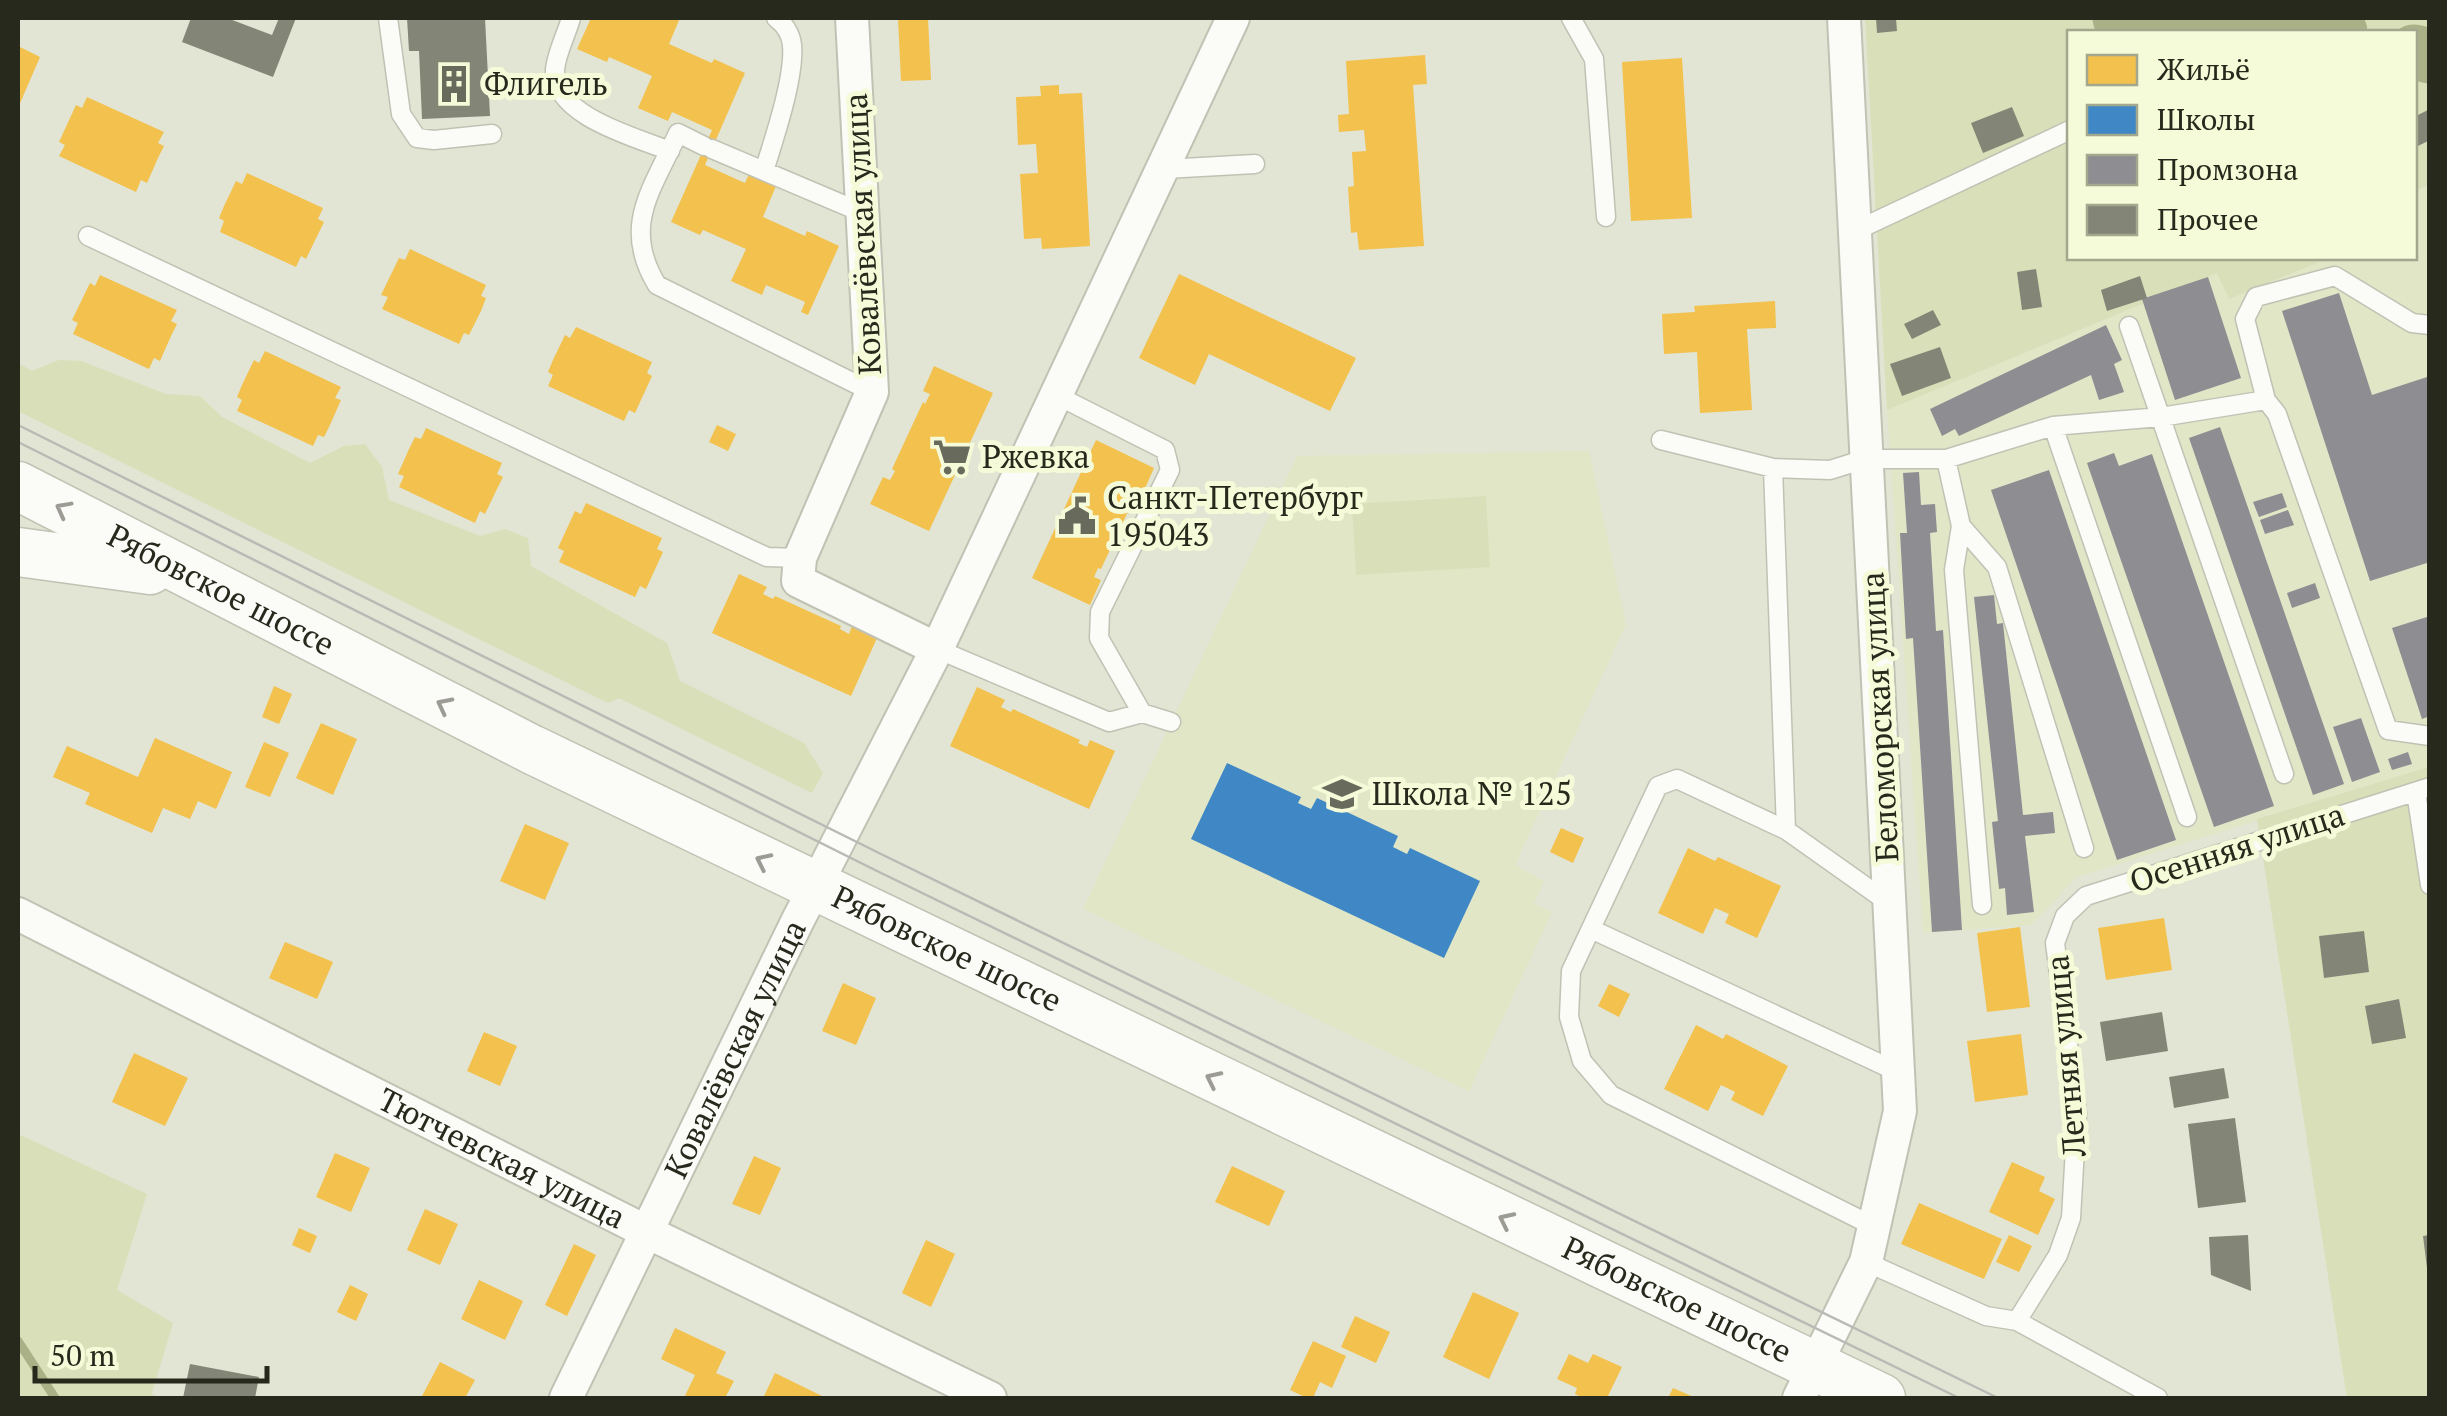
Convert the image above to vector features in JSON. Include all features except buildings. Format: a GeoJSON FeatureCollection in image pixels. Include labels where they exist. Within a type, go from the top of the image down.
{"type":"FeatureCollection","features":[{"type":"Feature","properties":{"kind":"main road","name":"Рябовское шоссе"},"geometry":{"type":"LineString","coordinates":[[18,486],[532,749],[815,886],[1807,1384],[1880,1398]]}},
{"type":"Feature","properties":{"kind":"main road"},"geometry":{"type":"LineString","coordinates":[[18,552],[144,568],[211,587]]}},
{"type":"Feature","properties":{"kind":"street","name":"Ковалёвская улица"},"geometry":{"type":"LineString","coordinates":[[800,558],[872,392],[852,18]]}},
{"type":"Feature","properties":{"kind":"street","name":"Ковалёвская улица"},"geometry":{"type":"LineString","coordinates":[[566,1398],[815,886],[937,650],[1233,18]]}},
{"type":"Feature","properties":{"kind":"street","name":"Беломорская улица"},"geometry":{"type":"LineString","coordinates":[[1807,1384],[1866,1262],[1900,1111],[1844,18]]}},
{"type":"Feature","properties":{"kind":"street"},"geometry":{"type":"LineString","coordinates":[[800,558],[798,581],[937,650]]}},
{"type":"Feature","properties":{"kind":"street","name":"Тютчевская улица"},"geometry":{"type":"LineString","coordinates":[[18,914],[647,1232],[990,1398]]}},
{"type":"Feature","properties":{"kind":"lane"},"geometry":{"type":"LineString","coordinates":[[388,18],[401,114],[416,138],[492,134]]}},
{"type":"Feature","properties":{"kind":"lane"},"geometry":{"type":"LineString","coordinates":[[571,18],[555,70],[562,94],[579,113],[670,152]]}},
{"type":"Feature","properties":{"kind":"lane"},"geometry":{"type":"LineString","coordinates":[[764,172],[784,104],[792,44],[784,24],[776,18]]}},
{"type":"Feature","properties":{"kind":"lane"},"geometry":{"type":"LineString","coordinates":[[1572,18],[1594,59],[1606,218]]}},
{"type":"Feature","properties":{"kind":"lane"},"geometry":{"type":"LineString","coordinates":[[1854,231],[2067,131]]}},
{"type":"Feature","properties":{"kind":"lane"},"geometry":{"type":"LineString","coordinates":[[863,213],[678,134],[639,220],[642,260],[658,286],[872,392]]}},
{"type":"Feature","properties":{"kind":"lane"},"geometry":{"type":"LineString","coordinates":[[1165,169],[1255,164]]}},
{"type":"Feature","properties":{"kind":"lane"},"geometry":{"type":"LineString","coordinates":[[88,236],[767,557],[800,558]]}},
{"type":"Feature","properties":{"kind":"lane"},"geometry":{"type":"LineString","coordinates":[[2430,325],[2412,323],[2335,276],[2256,297],[2245,319],[2266,400],[2277,414],[2388,730],[2430,736]]}},
{"type":"Feature","properties":{"kind":"lane"},"geometry":{"type":"LineString","coordinates":[[2129,326],[2284,774]]}},
{"type":"Feature","properties":{"kind":"lane"},"geometry":{"type":"LineString","coordinates":[[1056,396],[1165,450],[1170,470],[1100,612],[1099,638],[1142,713]]}},
{"type":"Feature","properties":{"kind":"lane"},"geometry":{"type":"LineString","coordinates":[[1660,440],[1772,468],[1830,470],[1864,459],[1946,459],[2053,426],[2161,416],[2266,400]]}},
{"type":"Feature","properties":{"kind":"lane"},"geometry":{"type":"LineString","coordinates":[[2053,426],[2187,817]]}},
{"type":"Feature","properties":{"kind":"lane"},"geometry":{"type":"LineString","coordinates":[[1946,459],[1961,526],[1954,570],[1982,905]]}},
{"type":"Feature","properties":{"kind":"lane"},"geometry":{"type":"LineString","coordinates":[[1772,468],[1786,830]]}},
{"type":"Feature","properties":{"kind":"lane"},"geometry":{"type":"LineString","coordinates":[[1961,526],[1997,567],[2084,848]]}},
{"type":"Feature","properties":{"kind":"lane"},"geometry":{"type":"LineString","coordinates":[[937,650],[1109,722],[1142,713],[1172,722]]}},
{"type":"Feature","properties":{"kind":"lane"},"geometry":{"type":"LineString","coordinates":[[1876,1228],[1611,1095],[1582,1061],[1569,1017],[1572,971],[1591,929],[1658,786],[1677,779],[1786,830],[1891,905]]}},
{"type":"Feature","properties":{"kind":"lane","name":"Осенняя улица"},"geometry":{"type":"LineString","coordinates":[[2065,916],[2086,896],[2423,789],[2430,884]]}},
{"type":"Feature","properties":{"kind":"lane","name":"Летняя улица"},"geometry":{"type":"LineString","coordinates":[[2017,1321],[2058,1255],[2071,1218],[2077,1114],[2055,943],[2065,916]]}},
{"type":"Feature","properties":{"kind":"lane"},"geometry":{"type":"LineString","coordinates":[[1591,929],[1898,1072]]}},
{"type":"Feature","properties":{"kind":"lane"},"geometry":{"type":"LineString","coordinates":[[1866,1262],[1986,1316],[2017,1321],[2158,1398]]}},
{"type":"Feature","properties":{"kind":"shaded area"},"geometry":{"type":"Polygon","coordinates":[[[1865,18],[2429,18],[2429,185],[2417,190],[2417,30],[2067,30],[2067,260],[2324,260],[2229,299],[2217,273],[1887,410],[1865,18]]]}},
{"type":"Feature","properties":{"kind":"shaded area"},"geometry":{"type":"Polygon","coordinates":[[[2429,185],[2429,767],[2077,877],[2031,925],[1923,933],[1887,410],[2218,273],[2229,299],[2324,260],[2417,260],[2417,190],[2429,185]]]}},
{"type":"Feature","properties":{"kind":"shaded area"},"geometry":{"type":"Polygon","coordinates":[[[59,360],[81,361],[166,394],[200,396],[222,417],[310,463],[344,446],[365,444],[382,467],[389,500],[480,536],[505,529],[528,538],[531,566],[667,643],[680,681],[804,743],[823,773],[812,793],[619,698],[608,703],[18,411],[18,363],[32,371],[59,360]]]}},
{"type":"Feature","properties":{"kind":"shaded area","name":"Школа № 125"},"geometry":{"type":"Polygon","coordinates":[[[1589,451],[1626,624],[1515,865],[1544,881],[1534,904],[1552,912],[1469,1091],[1083,909],[1297,456],[1589,451]]]}},
{"type":"Feature","properties":{"kind":"shaded area"},"geometry":{"type":"Polygon","coordinates":[[[1486,496],[1490,567],[1356,575],[1352,504],[1486,496]]]}},
{"type":"Feature","properties":{"kind":"shaded area"},"geometry":{"type":"Polygon","coordinates":[[[2429,767],[2429,1398],[2347,1398],[2257,819],[2429,767]]]}},
{"type":"Feature","properties":{"kind":"shaded area"},"geometry":{"type":"Polygon","coordinates":[[[18,1134],[147,1194],[117,1290],[173,1323],[152,1393],[156,1398],[18,1398],[18,1134]]]}},
{"type":"Feature","properties":{"kind":"waterway"},"geometry":{"type":"LineString","coordinates":[[2120,18],[2309,30]]}},
{"type":"Feature","properties":{"kind":"waterway"},"geometry":{"type":"LineString","coordinates":[[2417,53],[2430,56]]}},
{"type":"Feature","properties":{"kind":"waterway"},"geometry":{"type":"LineString","coordinates":[[18,1341],[55,1398]]}},
{"type":"Feature","properties":{"kind":"tram line"},"geometry":{"type":"LineString","coordinates":[[18,425],[883,855],[1998,1398]]}},
{"type":"Feature","properties":{"kind":"tram line"},"geometry":{"type":"LineString","coordinates":[[18,442],[875,870],[1959,1398]]}},
{"type":"Feature","properties":{"kind":"place","name":"Флигель"},"geometry":{"type":"Point","coordinates":[454,84]}},
{"type":"Feature","properties":{"kind":"place","name":"Ржевка"},"geometry":{"type":"Point","coordinates":[952,457]}},
{"type":"Feature","properties":{"kind":"place","name":"Санкт-Петербург 195043"},"geometry":{"type":"Point","coordinates":[1077,516]}},
{"type":"Feature","properties":{"kind":"place","name":"Школа № 125"},"geometry":{"type":"Point","coordinates":[1342,794]}}]}
